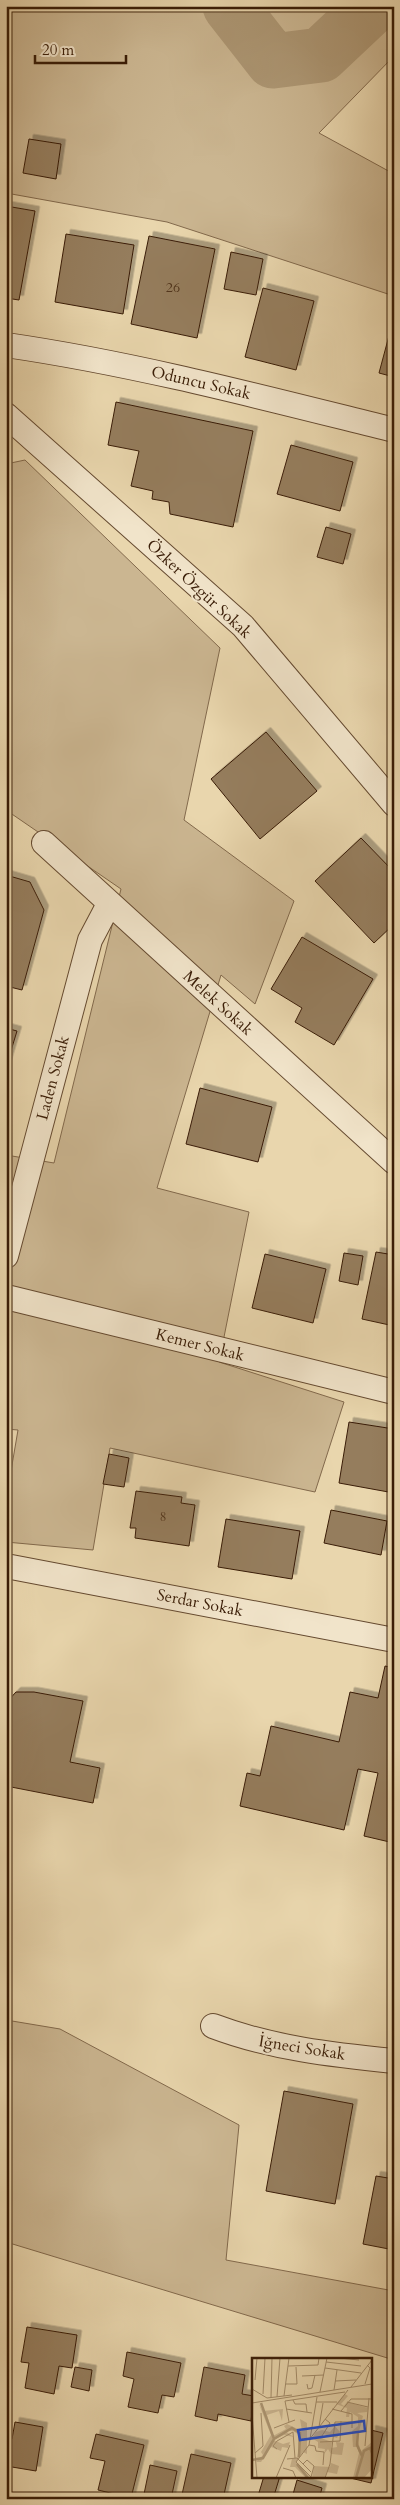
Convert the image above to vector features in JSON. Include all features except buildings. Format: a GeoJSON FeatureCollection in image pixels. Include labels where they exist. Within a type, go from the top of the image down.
{"type":"FeatureCollection","features":[{"type":"Feature","properties":{"kind":"street","name":"Oduncu Sokak"},"geometry":{"type":"LineString","coordinates":[[6,345],[101,360],[394,430]]}},
{"type":"Feature","properties":{"kind":"street","name":"Özker Özgür Sokak"},"geometry":{"type":"LineString","coordinates":[[6,414],[243,626],[394,803]]}},
{"type":"Feature","properties":{"kind":"street","name":"Melek Sokak"},"geometry":{"type":"LineString","coordinates":[[44,843],[394,1162]]}},
{"type":"Feature","properties":{"kind":"street","name":"Laden Sokak"},"geometry":{"type":"LineString","coordinates":[[6,1256],[90,940],[109,904]]}},
{"type":"Feature","properties":{"kind":"street","name":"Kemer Sokak"},"geometry":{"type":"LineString","coordinates":[[6,1297],[394,1392]]}},
{"type":"Feature","properties":{"kind":"street","name":"Serdar Sokak"},"geometry":{"type":"LineString","coordinates":[[6,1566],[394,1640]]}},
{"type":"Feature","properties":{"kind":"street","name":"İğneci Sokak"},"geometry":{"type":"LineString","coordinates":[[213,2026],[248,2039],[349,2056],[394,2061]]}},
{"type":"Feature","properties":{"kind":"shaded area"},"geometry":{"type":"Polygon","coordinates":[[[6,6],[394,6],[394,56],[319,133],[394,174],[394,296],[167,222],[6,193],[6,6]]]}},
{"type":"Feature","properties":{"kind":"shaded area"},"geometry":{"type":"Polygon","coordinates":[[[25,460],[220,648],[184,820],[294,901],[255,1004],[221,975],[157,1188],[249,1212],[219,1362],[344,1402],[315,1492],[110,1448],[93,1550],[6,1542],[6,1500],[18,1430],[6,1429],[6,1155],[54,1163],[121,889],[6,810],[6,464],[25,460]]]}},
{"type":"Feature","properties":{"kind":"shaded area"},"geometry":{"type":"Polygon","coordinates":[[[6,2020],[60,2029],[239,2125],[226,2260],[394,2291],[394,2360],[6,2242],[6,2020]]]}},
{"type":"Feature","properties":{"kind":"waterway"},"geometry":{"type":"LineString","coordinates":[[230,6],[273,61],[321,55],[373,6]]}}]}
